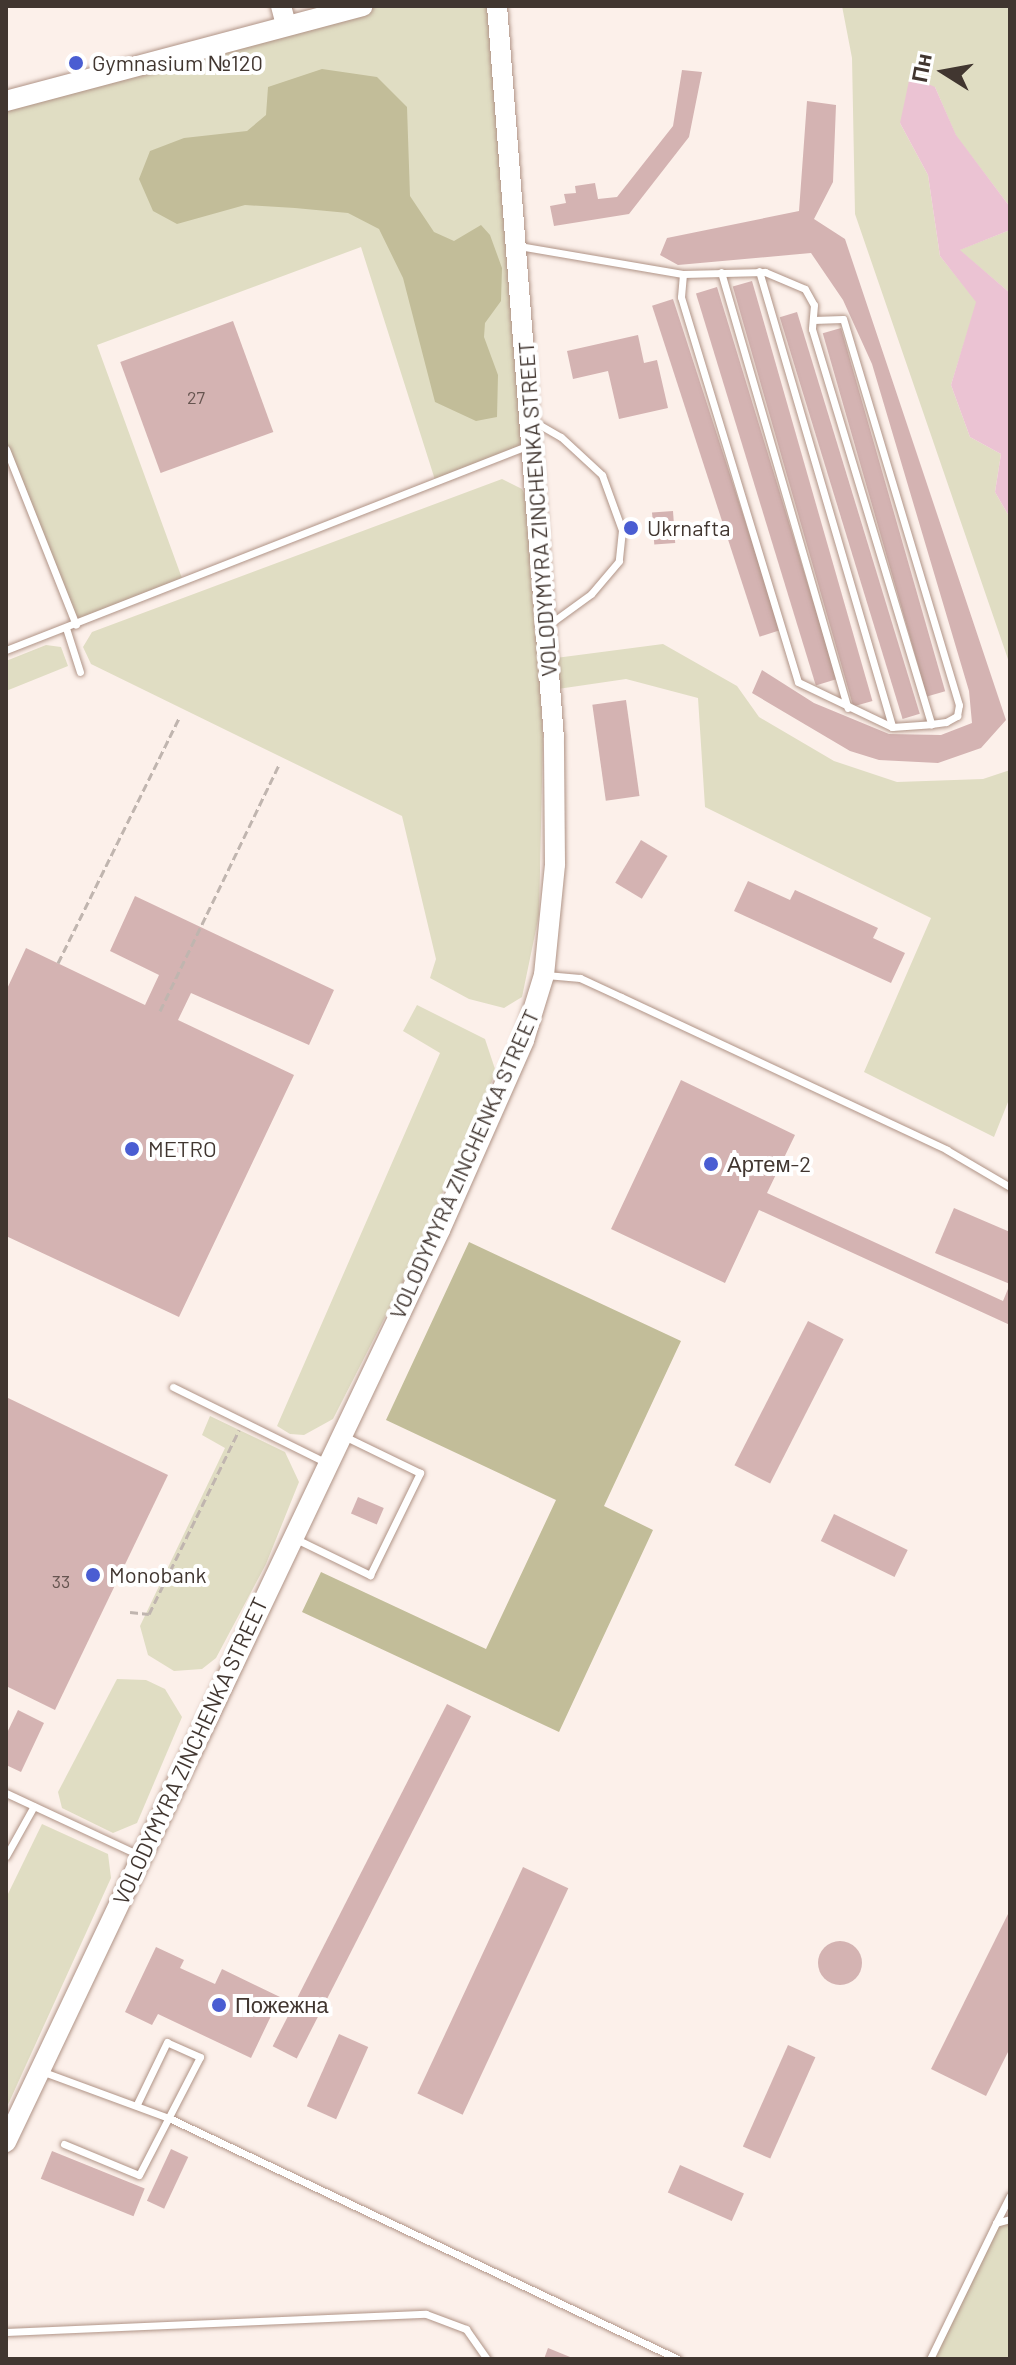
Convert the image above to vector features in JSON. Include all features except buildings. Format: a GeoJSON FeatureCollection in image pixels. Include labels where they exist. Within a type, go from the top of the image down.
{"type":"FeatureCollection","features":[{"type":"Feature","properties":{"kind":"main road"},"geometry":{"type":"LineString","coordinates":[[6,101],[284,16],[363,6]]}},
{"type":"Feature","properties":{"kind":"main road","name":"VOLODYMYRA ZINCHENKA STREET"},"geometry":{"type":"LineString","coordinates":[[6,2142],[488,1121],[544,975],[555,864],[545,627],[497,6]]}},
{"type":"Feature","properties":{"kind":"lane"},"geometry":{"type":"LineString","coordinates":[[517,246],[683,274],[759,271],[805,289],[814,305],[813,320],[931,724]]}},
{"type":"Feature","properties":{"kind":"lane"},"geometry":{"type":"LineString","coordinates":[[759,271],[892,727]]}},
{"type":"Feature","properties":{"kind":"lane"},"geometry":{"type":"LineString","coordinates":[[721,272],[848,708]]}},
{"type":"Feature","properties":{"kind":"lane"},"geometry":{"type":"LineString","coordinates":[[683,274],[681,297],[798,682],[892,727],[931,724],[957,716],[959,705],[843,319],[813,320]]}},
{"type":"Feature","properties":{"kind":"lane"},"geometry":{"type":"LineString","coordinates":[[531,420],[561,437],[602,475],[622,530],[619,561],[591,594],[545,627]]}},
{"type":"Feature","properties":{"kind":"lane"},"geometry":{"type":"LineString","coordinates":[[6,650],[532,444]]}},
{"type":"Feature","properties":{"kind":"lane"},"geometry":{"type":"LineString","coordinates":[[6,449],[76,625]]}},
{"type":"Feature","properties":{"kind":"lane"},"geometry":{"type":"LineString","coordinates":[[66,628],[80,672]]}},
{"type":"Feature","properties":{"kind":"lane"},"geometry":{"type":"LineString","coordinates":[[544,975],[580,978],[947,1150],[1010,1187]]}},
{"type":"Feature","properties":{"kind":"lane"},"geometry":{"type":"LineString","coordinates":[[173,1387],[327,1464]]}},
{"type":"Feature","properties":{"kind":"lane"},"geometry":{"type":"LineString","coordinates":[[292,1537],[370,1575],[420,1473],[341,1435]]}},
{"type":"Feature","properties":{"kind":"lane"},"geometry":{"type":"LineString","coordinates":[[6,1793],[141,1856]]}},
{"type":"Feature","properties":{"kind":"lane"},"geometry":{"type":"LineString","coordinates":[[6,1856],[34,1806]]}},
{"type":"Feature","properties":{"kind":"lane"},"geometry":{"type":"LineString","coordinates":[[64,2144],[139,2175],[200,2057],[167,2042],[137,2104]]}},
{"type":"Feature","properties":{"kind":"lane"},"geometry":{"type":"LineString","coordinates":[[39,2070],[169,2118],[678,2359]]}},
{"type":"Feature","properties":{"kind":"lane"},"geometry":{"type":"LineString","coordinates":[[930,2359],[1010,2195]]}},
{"type":"Feature","properties":{"kind":"lane"},"geometry":{"type":"LineString","coordinates":[[996,2223],[1010,2219]]}},
{"type":"Feature","properties":{"kind":"lane"},"geometry":{"type":"LineString","coordinates":[[6,2332],[426,2314],[466,2329],[487,2359]]}},
{"type":"Feature","properties":{"kind":"path"},"geometry":{"type":"LineString","coordinates":[[58,963],[179,718]]}},
{"type":"Feature","properties":{"kind":"path"},"geometry":{"type":"LineString","coordinates":[[160,1011],[279,765]]}},
{"type":"Feature","properties":{"kind":"path"},"geometry":{"type":"LineString","coordinates":[[130,1612],[149,1614],[243,1422]]}},
{"type":"Feature","properties":{"kind":"shaded area"},"geometry":{"type":"Polygon","coordinates":[[[363,6],[497,6],[532,444],[436,483],[361,247],[97,345],[183,581],[76,625],[6,449],[6,101],[363,6]]]}},
{"type":"Feature","properties":{"kind":"shaded area"},"geometry":{"type":"Polygon","coordinates":[[[842,6],[1010,6],[1010,207],[956,136],[935,87],[900,123],[928,175],[940,256],[977,302],[951,385],[970,437],[1001,454],[995,492],[1010,518],[1010,665],[855,214],[852,58],[842,6]]]}},
{"type":"Feature","properties":{"kind":"shaded area"},"geometry":{"type":"Polygon","coordinates":[[[322,69],[377,77],[407,107],[410,196],[434,232],[454,241],[481,225],[490,235],[502,268],[501,301],[485,323],[484,337],[498,375],[497,417],[476,421],[435,402],[403,278],[379,229],[348,213],[295,208],[245,205],[177,224],[153,211],[139,179],[150,151],[184,138],[247,131],[266,115],[268,87],[322,69]]]}},
{"type":"Feature","properties":{"kind":"shaded area"},"geometry":{"type":"Polygon","coordinates":[[[910,76],[935,87],[956,135],[1010,207],[1010,230],[960,250],[1010,293],[1010,518],[995,492],[1001,454],[970,437],[951,385],[976,302],[940,256],[928,175],[900,123],[910,76]]]}},
{"type":"Feature","properties":{"kind":"shaded area"},"geometry":{"type":"Polygon","coordinates":[[[1010,230],[1010,293],[959,250],[1010,230]]]}},
{"type":"Feature","properties":{"kind":"shaded area"},"geometry":{"type":"Polygon","coordinates":[[[502,479],[522,489],[529,502],[543,737],[539,915],[522,997],[504,1008],[469,999],[430,978],[436,959],[402,816],[91,664],[83,647],[92,632],[502,479]]]}},
{"type":"Feature","properties":{"kind":"shaded area"},"geometry":{"type":"Polygon","coordinates":[[[663,644],[737,686],[759,717],[834,761],[897,782],[983,779],[1010,770],[1010,1097],[994,1137],[864,1072],[931,918],[705,807],[698,698],[626,679],[551,690],[548,659],[663,644]]]}},
{"type":"Feature","properties":{"kind":"shaded area"},"geometry":{"type":"Polygon","coordinates":[[[46,645],[61,647],[68,666],[6,691],[6,661],[46,645]]]}},
{"type":"Feature","properties":{"kind":"shaded area"},"geometry":{"type":"Polygon","coordinates":[[[417,1005],[485,1039],[496,1072],[404,1280],[333,1419],[304,1435],[290,1434],[277,1426],[440,1053],[403,1031],[417,1005]]]}},
{"type":"Feature","properties":{"kind":"shaded area"},"geometry":{"type":"Polygon","coordinates":[[[469,1242],[681,1341],[604,1506],[653,1530],[559,1732],[302,1612],[321,1572],[486,1649],[556,1500],[386,1420],[469,1242]]]}},
{"type":"Feature","properties":{"kind":"shaded area"},"geometry":{"type":"Polygon","coordinates":[[[210,1416],[285,1452],[299,1482],[266,1564],[216,1658],[202,1669],[174,1671],[148,1655],[140,1626],[225,1448],[202,1435],[210,1416]]]}},
{"type":"Feature","properties":{"kind":"shaded area"},"geometry":{"type":"Polygon","coordinates":[[[117,1679],[146,1680],[165,1689],[182,1717],[137,1823],[113,1833],[62,1808],[58,1792],[117,1679]]]}},
{"type":"Feature","properties":{"kind":"shaded area"},"geometry":{"type":"Polygon","coordinates":[[[42,1824],[108,1854],[111,1878],[6,2109],[6,1898],[42,1824]]]}},
{"type":"Feature","properties":{"kind":"shaded area"},"geometry":{"type":"Polygon","coordinates":[[[1010,2219],[1010,2359],[930,2359],[996,2223],[1010,2219]]]}},
{"type":"Feature","properties":{"kind":"place","name":"Gymnasium №120"},"geometry":{"type":"Point","coordinates":[76,63]}},
{"type":"Feature","properties":{"kind":"place","name":"Ukrnafta"},"geometry":{"type":"Point","coordinates":[631,528]}},
{"type":"Feature","properties":{"kind":"place","name":"METRO"},"geometry":{"type":"Point","coordinates":[132,1149]}},
{"type":"Feature","properties":{"kind":"place","name":"Артем-2"},"geometry":{"type":"Point","coordinates":[711,1164]}},
{"type":"Feature","properties":{"kind":"place","name":"Monobank"},"geometry":{"type":"Point","coordinates":[93,1575]}},
{"type":"Feature","properties":{"kind":"place","name":"Пожежна"},"geometry":{"type":"Point","coordinates":[219,2005]}}]}
